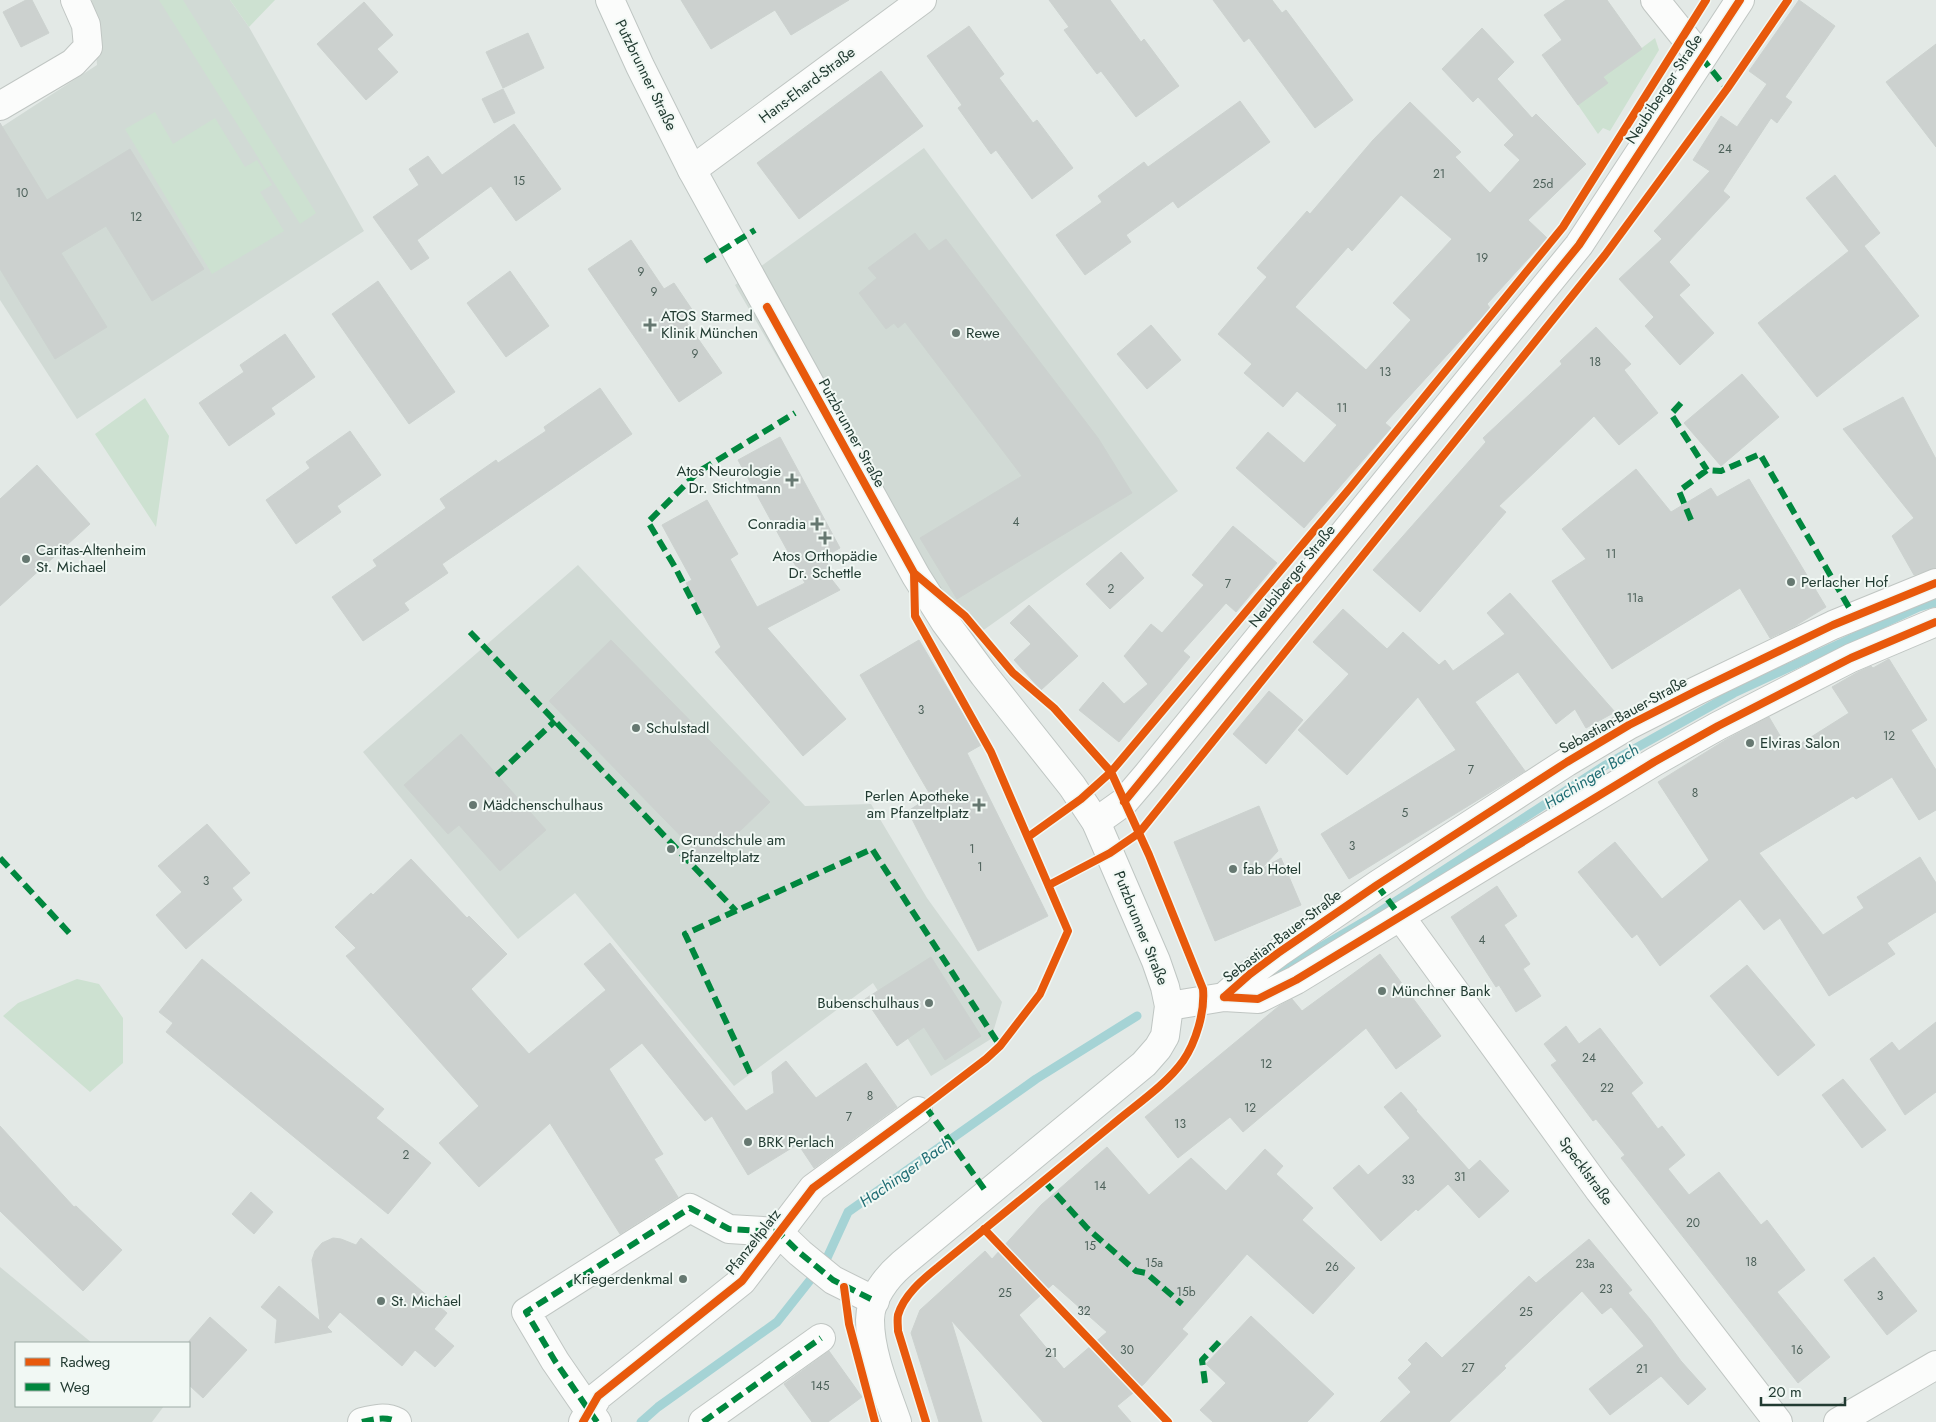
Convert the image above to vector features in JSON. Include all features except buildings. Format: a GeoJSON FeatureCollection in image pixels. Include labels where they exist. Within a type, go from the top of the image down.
{"type":"FeatureCollection","features":[{"type":"Feature","properties":{"kind":"street"},"geometry":{"type":"LineString","coordinates":[[0,106],[73,63],[88,47],[86,25],[75,0]]}},
{"type":"Feature","properties":{"kind":"street","name":"Putzbrunner Straße"},"geometry":{"type":"LineString","coordinates":[[610,0],[640,66],[692,170],[916,576],[945,622],[984,675],[1082,799],[1096,822],[1156,960],[1169,1006]]}},
{"type":"Feature","properties":{"kind":"street","name":"Hans-Ehard-Straße"},"geometry":{"type":"LineString","coordinates":[[692,170],[922,0]]}},
{"type":"Feature","properties":{"kind":"street"},"geometry":{"type":"LineString","coordinates":[[1655,0],[1701,57]]}},
{"type":"Feature","properties":{"kind":"street","name":"Neubiberger Straße"},"geometry":{"type":"LineString","coordinates":[[1096,822],[1124,802],[1147,775],[1578,245],[1740,0]]}},
{"type":"Feature","properties":{"kind":"street","name":"Sebastian-Bauer-Straße"},"geometry":{"type":"LineString","coordinates":[[1224,997],[1250,974],[1377,885],[1567,762],[1629,725],[1833,625],[1936,582]]}},
{"type":"Feature","properties":{"kind":"street","name":"Sebastian-Bauer-Straße"},"geometry":{"type":"LineString","coordinates":[[1169,1006],[1224,997],[1258,999],[1296,980],[1654,762],[1718,726],[1851,658],[1936,622]]}},
{"type":"Feature","properties":{"kind":"street","name":"Specklstraße"},"geometry":{"type":"LineString","coordinates":[[1400,916],[1599,1190],[1778,1422]]}},
{"type":"Feature","properties":{"kind":"street"},"geometry":{"type":"LineString","coordinates":[[897,1422],[875,1354],[870,1319],[874,1301],[884,1283],[902,1264],[1144,1064],[1158,1048],[1165,1036],[1169,1006]]}},
{"type":"Feature","properties":{"kind":"street","name":"Pfanzeltplatz"},"geometry":{"type":"LineString","coordinates":[[590,1418],[598,1396],[742,1281],[813,1188],[918,1111]]}},
{"type":"Feature","properties":{"kind":"street","name":"Pfanzeltplatz"},"geometry":{"type":"LineString","coordinates":[[590,1418],[526,1312],[690,1208],[729,1229],[778,1232],[833,1280],[874,1301]]}},
{"type":"Feature","properties":{"kind":"street"},"geometry":{"type":"LineString","coordinates":[[703,1422],[821,1338]]}},
{"type":"Feature","properties":{"kind":"street"},"geometry":{"type":"LineString","coordinates":[[1838,1422],[1936,1365]]}},
{"type":"Feature","properties":{"kind":"street"},"geometry":{"type":"LineString","coordinates":[[362,1422],[372,1419],[390,1418],[397,1422]]}},
{"type":"Feature","properties":{"kind":"shaded area"},"geometry":{"type":"Polygon","coordinates":[[[92,0],[230,0],[249,27],[364,231],[77,419],[0,300],[0,128],[97,65],[92,0]]]}},
{"type":"Feature","properties":{"kind":"shaded area"},"geometry":{"type":"Polygon","coordinates":[[[924,148],[1178,491],[950,654],[735,285],[924,148]]]}},
{"type":"Feature","properties":{"kind":"shaded area","name":"Grundschule am Pfanzeltplatz"},"geometry":{"type":"Polygon","coordinates":[[[578,565],[805,806],[871,804],[927,898],[1002,1002],[991,1039],[931,1076],[873,983],[734,1086],[575,893],[518,939],[363,752],[578,565]]]}},
{"type":"Feature","properties":{"kind":"shaded area"},"geometry":{"type":"Polygon","coordinates":[[[0,1267],[91,1342],[15,1342],[15,1407],[163,1407],[152,1422],[0,1422],[0,1267]]]}},
{"type":"Feature","properties":{"kind":"green space"},"geometry":{"type":"Polygon","coordinates":[[[159,0],[183,0],[316,213],[300,224],[159,0]]]}},
{"type":"Feature","properties":{"kind":"green space"},"geometry":{"type":"Polygon","coordinates":[[[230,0],[275,0],[249,27],[230,0]]]}},
{"type":"Feature","properties":{"kind":"green space"},"geometry":{"type":"Polygon","coordinates":[[[1655,38],[1659,50],[1610,131],[1603,128],[1598,134],[1578,105],[1607,83],[1603,77],[1655,38]]]}},
{"type":"Feature","properties":{"kind":"green space"},"geometry":{"type":"Polygon","coordinates":[[[155,112],[173,144],[215,118],[245,167],[257,160],[272,185],[260,192],[284,231],[212,274],[125,129],[155,112]]]}},
{"type":"Feature","properties":{"kind":"green space"},"geometry":{"type":"Polygon","coordinates":[[[145,398],[169,436],[156,527],[95,434],[145,398]]]}},
{"type":"Feature","properties":{"kind":"green space"},"geometry":{"type":"Polygon","coordinates":[[[77,979],[99,984],[123,1018],[123,1063],[90,1092],[3,1016],[18,1003],[77,979]]]}},
{"type":"Feature","properties":{"kind":"waterway","name":"Hachinger Bach"},"geometry":{"type":"LineString","coordinates":[[1263,981],[1367,920],[1604,766],[1734,693],[1919,607],[1936,602]]}},
{"type":"Feature","properties":{"kind":"waterway","name":"Hachinger Bach"},"geometry":{"type":"LineString","coordinates":[[641,1422],[658,1407],[777,1322],[826,1260],[848,1212],[1036,1079],[1137,1016]]}},
{"type":"Feature","properties":{"kind":"marked path"},"geometry":{"type":"LineString","coordinates":[[1701,57],[1727,89]]}},
{"type":"Feature","properties":{"kind":"marked path"},"geometry":{"type":"LineString","coordinates":[[705,261],[755,230]]}},
{"type":"Feature","properties":{"kind":"marked path"},"geometry":{"type":"LineString","coordinates":[[1681,403],[1671,414],[1707,470]]}},
{"type":"Feature","properties":{"kind":"marked path"},"geometry":{"type":"LineString","coordinates":[[699,614],[675,567],[648,522],[698,472],[795,413]]}},
{"type":"Feature","properties":{"kind":"marked path"},"geometry":{"type":"LineString","coordinates":[[1691,520],[1679,491],[1707,470],[1721,471],[1760,454],[1854,616]]}},
{"type":"Feature","properties":{"kind":"marked path"},"geometry":{"type":"LineString","coordinates":[[470,632],[736,911]]}},
{"type":"Feature","properties":{"kind":"marked path"},"geometry":{"type":"LineString","coordinates":[[497,775],[555,721]]}},
{"type":"Feature","properties":{"kind":"marked path"},"geometry":{"type":"LineString","coordinates":[[750,1073],[685,934],[872,849],[1000,1046]]}},
{"type":"Feature","properties":{"kind":"marked path"},"geometry":{"type":"LineString","coordinates":[[0,858],[72,936]]}},
{"type":"Feature","properties":{"kind":"marked path"},"geometry":{"type":"LineString","coordinates":[[1377,885],[1400,916]]}},
{"type":"Feature","properties":{"kind":"marked path"},"geometry":{"type":"LineString","coordinates":[[925,1106],[987,1193]]}},
{"type":"Feature","properties":{"kind":"marked path"},"geometry":{"type":"LineString","coordinates":[[1044,1181],[1087,1228],[1136,1271],[1146,1273],[1182,1304]]}},
{"type":"Feature","properties":{"kind":"marked path"},"geometry":{"type":"LineString","coordinates":[[597,1422],[555,1361],[526,1312],[690,1208],[729,1229],[778,1232],[833,1280],[875,1301]]}},
{"type":"Feature","properties":{"kind":"marked path"},"geometry":{"type":"LineString","coordinates":[[439,1306],[448,1298]]}},
{"type":"Feature","properties":{"kind":"marked path"},"geometry":{"type":"LineString","coordinates":[[703,1422],[821,1338]]}},
{"type":"Feature","properties":{"kind":"marked path"},"geometry":{"type":"LineString","coordinates":[[1205,1383],[1202,1360],[1221,1340]]}},
{"type":"Feature","properties":{"kind":"marked path"},"geometry":{"type":"LineString","coordinates":[[362,1422],[375,1419],[397,1422]]}},
{"type":"Feature","properties":{"kind":"cycle path"},"geometry":{"type":"LineString","coordinates":[[1028,837],[1081,799],[1111,772],[1350,488],[1563,227],[1706,0]]}},
{"type":"Feature","properties":{"kind":"cycle path"},"geometry":{"type":"LineString","coordinates":[[1124,802],[1579,245],[1740,0]]}},
{"type":"Feature","properties":{"kind":"cycle path"},"geometry":{"type":"LineString","coordinates":[[1049,885],[1110,853],[1139,833],[1605,255],[1727,89],[1788,0]]}},
{"type":"Feature","properties":{"kind":"cycle path"},"geometry":{"type":"LineString","coordinates":[[767,307],[914,573],[965,616],[1013,673],[1054,708],[1111,772],[1149,855],[1203,989],[1203,1007],[1196,1036],[1188,1053],[1176,1070],[1149,1095],[932,1272],[914,1288],[905,1301],[898,1315],[898,1331],[926,1422]]}},
{"type":"Feature","properties":{"kind":"cycle path"},"geometry":{"type":"LineString","coordinates":[[583,1422],[598,1396],[742,1281],[813,1188],[918,1111],[1000,1046],[1040,994],[1068,931],[991,752],[915,616],[914,573]]}},
{"type":"Feature","properties":{"kind":"cycle path"},"geometry":{"type":"LineString","coordinates":[[1224,997],[1278,953],[1377,885],[1567,762],[1629,725],[1833,625],[1936,583]]}},
{"type":"Feature","properties":{"kind":"cycle path"},"geometry":{"type":"LineString","coordinates":[[1224,997],[1258,999],[1296,980],[1654,762],[1718,726],[1851,658],[1936,622]]}},
{"type":"Feature","properties":{"kind":"cycle path"},"geometry":{"type":"LineString","coordinates":[[984,1229],[1168,1422]]}},
{"type":"Feature","properties":{"kind":"cycle path"},"geometry":{"type":"LineString","coordinates":[[844,1287],[849,1324],[875,1422]]}},
{"type":"Feature","properties":{"kind":"place","name":"ATOS Starmed Klinik München"},"geometry":{"type":"Point","coordinates":[650,325]}},
{"type":"Feature","properties":{"kind":"place","name":"Rewe"},"geometry":{"type":"Point","coordinates":[956,333]}},
{"type":"Feature","properties":{"kind":"place","name":"Atos Neurologie Dr. Stichtmann"},"geometry":{"type":"Point","coordinates":[792,480]}},
{"type":"Feature","properties":{"kind":"place","name":"Conradia"},"geometry":{"type":"Point","coordinates":[817,524]}},
{"type":"Feature","properties":{"kind":"place","name":"Atos Orthopädie Dr. Schettle"},"geometry":{"type":"Point","coordinates":[825,538]}},
{"type":"Feature","properties":{"kind":"place","name":"Caritas-Altenheim St. Michael"},"geometry":{"type":"Point","coordinates":[26,559]}},
{"type":"Feature","properties":{"kind":"place","name":"Perlacher Hof"},"geometry":{"type":"Point","coordinates":[1791,582]}},
{"type":"Feature","properties":{"kind":"place","name":"Schulstadl"},"geometry":{"type":"Point","coordinates":[636,728]}},
{"type":"Feature","properties":{"kind":"place","name":"Elviras Salon"},"geometry":{"type":"Point","coordinates":[1750,743]}},
{"type":"Feature","properties":{"kind":"place","name":"Mädchenschulhaus"},"geometry":{"type":"Point","coordinates":[473,805]}},
{"type":"Feature","properties":{"kind":"place","name":"Perlen Apotheke am Pfanzeltplatz"},"geometry":{"type":"Point","coordinates":[979,805]}},
{"type":"Feature","properties":{"kind":"place","name":"Grundschule am Pfanzeltplatz"},"geometry":{"type":"Point","coordinates":[671,849]}},
{"type":"Feature","properties":{"kind":"place","name":"fab Hotel"},"geometry":{"type":"Point","coordinates":[1233,869]}},
{"type":"Feature","properties":{"kind":"place","name":"Münchner Bank"},"geometry":{"type":"Point","coordinates":[1382,991]}},
{"type":"Feature","properties":{"kind":"place","name":"Bubenschulhaus"},"geometry":{"type":"Point","coordinates":[929,1003]}},
{"type":"Feature","properties":{"kind":"place","name":"BRK Perlach"},"geometry":{"type":"Point","coordinates":[748,1142]}},
{"type":"Feature","properties":{"kind":"place","name":"Kriegerdenkmal"},"geometry":{"type":"Point","coordinates":[683,1279]}},
{"type":"Feature","properties":{"kind":"place","name":"St. Michael"},"geometry":{"type":"Point","coordinates":[381,1301]}}]}
